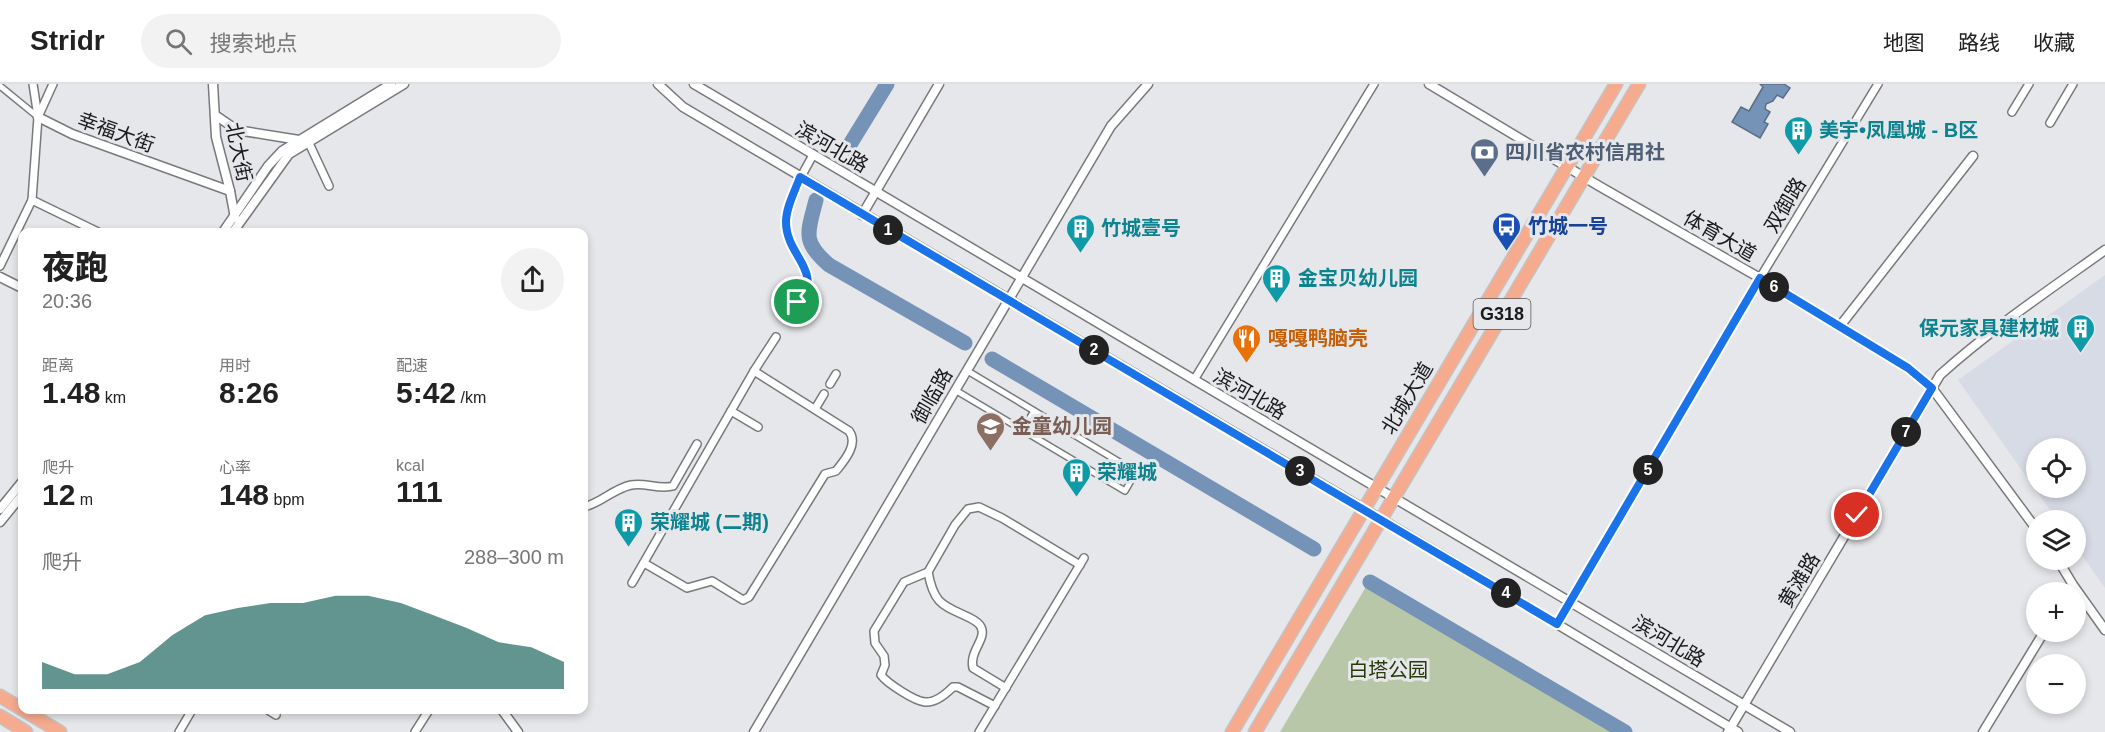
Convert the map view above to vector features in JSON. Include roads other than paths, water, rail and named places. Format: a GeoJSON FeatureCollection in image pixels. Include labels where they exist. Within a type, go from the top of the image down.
{"type":"FeatureCollection","features":[{"type":"Feature","properties":{"kind":"highway","name":"北城大道"},"geometry":{"type":"LineString","coordinates":[[1232,732],[1616,84]]}},
{"type":"Feature","properties":{"kind":"highway","name":"北城大道"},"geometry":{"type":"LineString","coordinates":[[1255,732],[1639,84]]}},
{"type":"Feature","properties":{"kind":"highway"},"geometry":{"type":"LineString","coordinates":[[0,696],[18,707]]}},
{"type":"Feature","properties":{"kind":"highway"},"geometry":{"type":"LineString","coordinates":[[30,714],[60,732]]}},
{"type":"Feature","properties":{"kind":"highway"},"geometry":{"type":"LineString","coordinates":[[0,716],[26,732]]}},
{"type":"Feature","properties":{"kind":"street"},"geometry":{"type":"LineString","coordinates":[[18,228],[32,200],[38,117],[33,84]]}},
{"type":"Feature","properties":{"kind":"street"},"geometry":{"type":"LineString","coordinates":[[38,117],[53,84]]}},
{"type":"Feature","properties":{"kind":"street","name":"北大街"},"geometry":{"type":"LineString","coordinates":[[213,84],[216,137],[230,191],[235,228]]}},
{"type":"Feature","properties":{"kind":"street"},"geometry":{"type":"LineString","coordinates":[[236,228],[289,154],[304,141],[392,84]]}},
{"type":"Feature","properties":{"kind":"street"},"geometry":{"type":"LineString","coordinates":[[226,228],[268,166],[282,151],[304,141],[402,84]]}},
{"type":"Feature","properties":{"kind":"street","name":"滨河北路"},"geometry":{"type":"LineString","coordinates":[[658,84],[683,107],[862,215],[1381,519],[1732,731]]}},
{"type":"Feature","properties":{"kind":"street","name":"滨河北路"},"geometry":{"type":"LineString","coordinates":[[694,84],[1790,732]]}},
{"type":"Feature","properties":{"kind":"street"},"geometry":{"type":"LineString","coordinates":[[862,215],[939,84]]}},
{"type":"Feature","properties":{"kind":"street","name":"御临路"},"geometry":{"type":"LineString","coordinates":[[754,732],[1111,126],[1148,84]]}},
{"type":"Feature","properties":{"kind":"street"},"geometry":{"type":"LineString","coordinates":[[1194,380],[1374,84]]}},
{"type":"Feature","properties":{"kind":"street","name":"体育大道"},"geometry":{"type":"LineString","coordinates":[[1429,84],[1584,177],[1760,278],[1908,368],[1932,388],[2026,515]]}},
{"type":"Feature","properties":{"kind":"street","name":"双御路"},"geometry":{"type":"LineString","coordinates":[[1557,624],[1760,278],[1878,84]]}},
{"type":"Feature","properties":{"kind":"street"},"geometry":{"type":"LineString","coordinates":[[2012,112],[2029,84]]}},
{"type":"Feature","properties":{"kind":"street"},"geometry":{"type":"LineString","coordinates":[[2050,123],[2073,84]]}},
{"type":"Feature","properties":{"kind":"street","name":"幸福大街"},"geometry":{"type":"LineString","coordinates":[[0,86],[38,117],[72,134],[230,191]]}},
{"type":"Feature","properties":{"kind":"street"},"geometry":{"type":"LineString","coordinates":[[215,115],[237,130],[304,141]]}},
{"type":"Feature","properties":{"kind":"street"},"geometry":{"type":"LineString","coordinates":[[304,141],[329,186]]}},
{"type":"Feature","properties":{"kind":"street"},"geometry":{"type":"LineString","coordinates":[[797,302],[808,287],[809,280],[807,271],[790,243],[786,222],[788,211],[802,178],[815,156]]}},
{"type":"Feature","properties":{"kind":"street"},"geometry":{"type":"LineString","coordinates":[[1840,326],[1973,156]]}},
{"type":"Feature","properties":{"kind":"street"},"geometry":{"type":"LineString","coordinates":[[32,200],[90,228]]}},
{"type":"Feature","properties":{"kind":"street"},"geometry":{"type":"LineString","coordinates":[[0,266],[18,229]]}},
{"type":"Feature","properties":{"kind":"street","name":"黄滩路"},"geometry":{"type":"LineString","coordinates":[[1732,731],[1744,705],[1940,375],[2021,310],[2105,250]]}},
{"type":"Feature","properties":{"kind":"street"},"geometry":{"type":"LineString","coordinates":[[0,277],[18,286]]}},
{"type":"Feature","properties":{"kind":"street"},"geometry":{"type":"LineString","coordinates":[[632,583],[754,371],[776,337]]}},
{"type":"Feature","properties":{"kind":"street"},"geometry":{"type":"LineString","coordinates":[[955,390],[1125,491],[1136,472],[967,369]]}},
{"type":"Feature","properties":{"kind":"street"},"geometry":{"type":"LineString","coordinates":[[644,563],[687,588],[712,581],[743,600],[749,597],[825,474],[836,471],[853,442],[849,431],[754,371]]}},
{"type":"Feature","properties":{"kind":"street"},"geometry":{"type":"LineString","coordinates":[[830,384],[836,374]]}},
{"type":"Feature","properties":{"kind":"street"},"geometry":{"type":"LineString","coordinates":[[815,409],[824,394]]}},
{"type":"Feature","properties":{"kind":"street"},"geometry":{"type":"LineString","coordinates":[[731,411],[758,428]]}},
{"type":"Feature","properties":{"kind":"street"},"geometry":{"type":"LineString","coordinates":[[1022,429],[1034,411]]}},
{"type":"Feature","properties":{"kind":"street"},"geometry":{"type":"LineString","coordinates":[[588,506],[630,485],[666,488],[673,486],[697,444]]}},
{"type":"Feature","properties":{"kind":"street"},"geometry":{"type":"LineString","coordinates":[[0,509],[18,487]]}},
{"type":"Feature","properties":{"kind":"street"},"geometry":{"type":"LineString","coordinates":[[0,522],[18,500]]}},
{"type":"Feature","properties":{"kind":"street"},"geometry":{"type":"LineString","coordinates":[[979,732],[995,706],[1006,688],[1082,562],[979,507],[968,509],[955,525],[928,572],[904,582],[874,631],[876,643],[884,656],[885,665],[881,675],[886,681],[923,702],[933,701],[953,687],[958,687],[995,706]]}},
{"type":"Feature","properties":{"kind":"street"},"geometry":{"type":"LineString","coordinates":[[928,572],[938,601],[975,621],[981,628],[982,637],[971,659],[973,668],[1006,688]]}},
{"type":"Feature","properties":{"kind":"street"},"geometry":{"type":"LineString","coordinates":[[2086,608],[2105,630]]}},
{"type":"Feature","properties":{"kind":"street"},"geometry":{"type":"LineString","coordinates":[[1983,732],[2038,642]]}},
{"type":"Feature","properties":{"kind":"street"},"geometry":{"type":"LineString","coordinates":[[179,732],[190,714]]}},
{"type":"Feature","properties":{"kind":"street"},"geometry":{"type":"LineString","coordinates":[[415,732],[426,714]]}},
{"type":"Feature","properties":{"kind":"street"},"geometry":{"type":"LineString","coordinates":[[505,714],[518,732]]}},
{"type":"Feature","properties":{"kind":"water"},"geometry":{"type":"Polygon","coordinates":[[[1760,84],[1784,84],[1790,88],[1783,98],[1777,95],[1773,101],[1766,104],[1765,109],[1770,112],[1764,122],[1768,124],[1760,138],[1732,122],[1741,107],[1749,111],[1763,87],[1760,84]]]}},
{"type":"Feature","properties":{"kind":"waterway"},"geometry":{"type":"LineString","coordinates":[[841,159],[887,84]]}},
{"type":"Feature","properties":{"kind":"waterway"},"geometry":{"type":"LineString","coordinates":[[816,200],[809,235],[810,242],[820,257],[829,265],[965,343]]}},
{"type":"Feature","properties":{"kind":"waterway"},"geometry":{"type":"LineString","coordinates":[[992,359],[1314,549]]}},
{"type":"Feature","properties":{"kind":"waterway"},"geometry":{"type":"LineString","coordinates":[[1370,582],[1625,732]]}},
{"type":"Feature","properties":{"kind":"place","name":"美宇•凤凰城 - B区"},"geometry":{"type":"Point","coordinates":[1798,156]}},
{"type":"Feature","properties":{"kind":"place","name":"四川省农村信用社"},"geometry":{"type":"Point","coordinates":[1484,178]}},
{"type":"Feature","properties":{"kind":"place","name":"竹城一号"},"geometry":{"type":"Point","coordinates":[1507,252]}},
{"type":"Feature","properties":{"kind":"place","name":"竹城壹号"},"geometry":{"type":"Point","coordinates":[1080,254]}},
{"type":"Feature","properties":{"kind":"place","name":"金宝贝幼儿园"},"geometry":{"type":"Point","coordinates":[1277,304]}},
{"type":"Feature","properties":{"kind":"place","name":"保元家具建材城"},"geometry":{"type":"Point","coordinates":[2080,354]}},
{"type":"Feature","properties":{"kind":"place","name":"嘎嘎鸭脑壳"},"geometry":{"type":"Point","coordinates":[1247,364]}},
{"type":"Feature","properties":{"kind":"place","name":"金童幼儿园"},"geometry":{"type":"Point","coordinates":[991,452]}},
{"type":"Feature","properties":{"kind":"place","name":"荣耀城"},"geometry":{"type":"Point","coordinates":[1076,498]}},
{"type":"Feature","properties":{"kind":"place","name":"荣耀城 (二期)"},"geometry":{"type":"Point","coordinates":[629,548]}},
{"type":"Feature","properties":{"kind":"park label","name":"白塔公园"},"geometry":{"type":"Point","coordinates":[1388,670]}}]}
